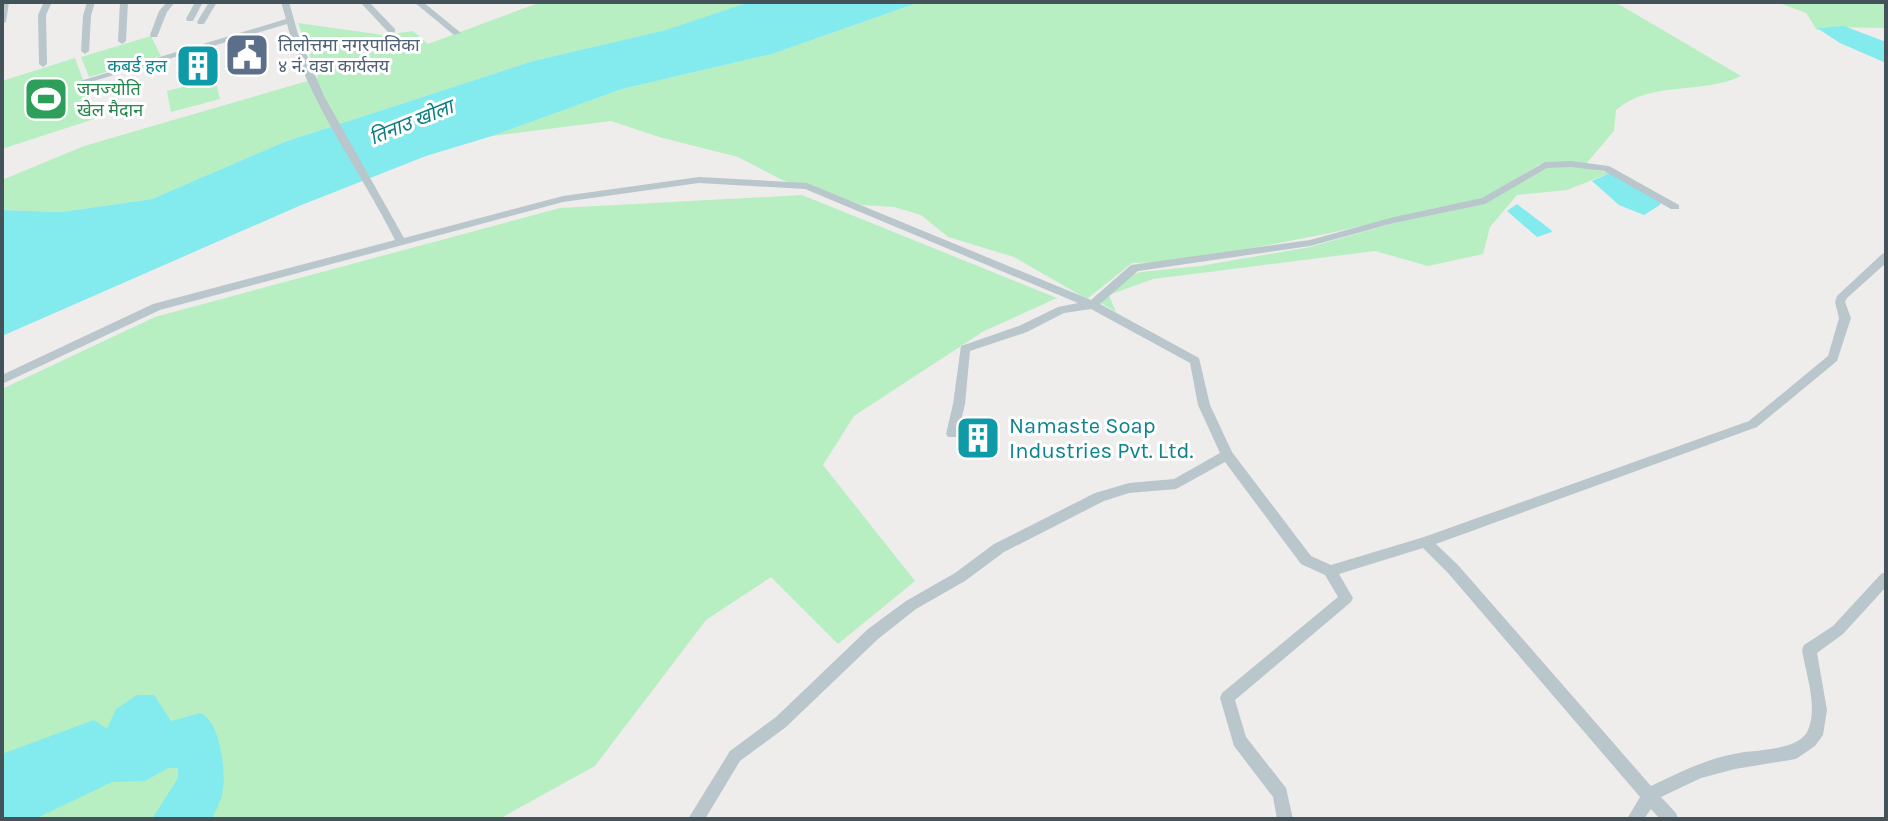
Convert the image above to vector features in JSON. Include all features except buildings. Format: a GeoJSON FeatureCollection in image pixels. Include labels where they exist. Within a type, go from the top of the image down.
{"type":"FeatureCollection","features":[{"type":"Feature","properties":{"kind":"street"},"geometry":{"type":"LineString","coordinates":[[2,22],[5,2]]}},
{"type":"Feature","properties":{"kind":"street"},"geometry":{"type":"LineString","coordinates":[[43,64],[42,15],[48,2]]}},
{"type":"Feature","properties":{"kind":"street"},"geometry":{"type":"LineString","coordinates":[[85,51],[91,2]]}},
{"type":"Feature","properties":{"kind":"street"},"geometry":{"type":"LineString","coordinates":[[122,41],[124,2]]}},
{"type":"Feature","properties":{"kind":"street"},"geometry":{"type":"LineString","coordinates":[[154,35],[163,11],[171,2]]}},
{"type":"Feature","properties":{"kind":"street"},"geometry":{"type":"LineString","coordinates":[[190,19],[199,2]]}},
{"type":"Feature","properties":{"kind":"street"},"geometry":{"type":"LineString","coordinates":[[201,22],[213,2]]}},
{"type":"Feature","properties":{"kind":"street"},"geometry":{"type":"LineString","coordinates":[[285,2],[289,21],[317,88],[401,242]]}},
{"type":"Feature","properties":{"kind":"street"},"geometry":{"type":"LineString","coordinates":[[364,2],[392,31]]}},
{"type":"Feature","properties":{"kind":"street"},"geometry":{"type":"LineString","coordinates":[[418,2],[457,33]]}},
{"type":"Feature","properties":{"kind":"street"},"geometry":{"type":"LineString","coordinates":[[84,81],[289,21]]}},
{"type":"Feature","properties":{"kind":"street"},"geometry":{"type":"LineString","coordinates":[[952,434],[965,349],[1023,329],[1062,310],[1092,305],[1135,268],[1310,243],[1394,220],[1485,201],[1545,165],[1606,168],[1675,207]]}},
{"type":"Feature","properties":{"kind":"street"},"geometry":{"type":"LineString","coordinates":[[2,380],[157,307],[563,199],[699,180],[807,186],[1092,305],[1195,361],[1204,405],[1227,455],[1306,560],[1330,571],[1346,598],[1309,631],[1271,657],[1227,698],[1239,741],[1280,794],[1285,819]]}},
{"type":"Feature","properties":{"kind":"street"},"geometry":{"type":"LineString","coordinates":[[1330,571],[1425,542],[1753,424],[1833,358],[1845,318],[1840,302],[1842,296],[1886,257]]}},
{"type":"Feature","properties":{"kind":"street"},"geometry":{"type":"LineString","coordinates":[[696,819],[735,756],[781,722],[873,634],[911,605],[960,577],[999,548],[1100,497],[1129,488],[1176,484],[1227,455]]}},
{"type":"Feature","properties":{"kind":"street"},"geometry":{"type":"LineString","coordinates":[[1425,542],[1453,569],[1670,819]]}},
{"type":"Feature","properties":{"kind":"street"},"geometry":{"type":"LineString","coordinates":[[1635,819],[1651,794],[1699,771],[1735,761],[1796,752],[1810,741],[1820,710],[1809,650],[1838,630],[1886,578]]}},
{"type":"Feature","properties":{"kind":"green space"},"geometry":{"type":"Polygon","coordinates":[[[541,2],[749,2],[667,30],[533,61],[284,142],[152,199],[61,212],[2,210],[2,180],[84,146],[318,78],[298,23],[383,35],[413,31],[428,44],[541,2]]]}},
{"type":"Feature","properties":{"kind":"green space"},"geometry":{"type":"Polygon","coordinates":[[[920,2],[1615,2],[1741,76],[1710,85],[1661,91],[1630,101],[1616,110],[1614,131],[1585,165],[1540,164],[1482,199],[1330,233],[1186,261],[1132,263],[1087,299],[1014,257],[948,237],[921,215],[894,207],[862,205],[782,180],[738,157],[611,121],[492,136],[622,89],[772,54],[920,2]]]}},
{"type":"Feature","properties":{"kind":"green space"},"geometry":{"type":"Polygon","coordinates":[[[1777,2],[1886,2],[1886,28],[1823,27],[1817,30],[1806,13],[1777,2]]]}},
{"type":"Feature","properties":{"kind":"green space"},"geometry":{"type":"Polygon","coordinates":[[[151,36],[161,56],[89,77],[81,57],[151,36]]]}},
{"type":"Feature","properties":{"kind":"green space","name":"जनज्योति खेल मैदान"},"geometry":{"type":"Polygon","coordinates":[[[75,58],[97,118],[2,149],[2,81],[75,58]]]}},
{"type":"Feature","properties":{"kind":"green space"},"geometry":{"type":"Polygon","coordinates":[[[215,79],[220,99],[171,112],[167,91],[215,79]]]}},
{"type":"Feature","properties":{"kind":"green space"},"geometry":{"type":"Polygon","coordinates":[[[1571,165],[1610,173],[1567,190],[1517,195],[1490,227],[1483,254],[1428,266],[1375,251],[1153,279],[1109,295],[1116,312],[1099,302],[1125,278],[1141,272],[1200,266],[1310,247],[1405,220],[1481,204],[1538,168],[1571,165]]]}},
{"type":"Feature","properties":{"kind":"green space"},"geometry":{"type":"Polygon","coordinates":[[[802,195],[1057,298],[984,331],[854,416],[823,465],[915,581],[838,644],[771,577],[706,620],[595,766],[499,819],[2,819],[2,389],[155,317],[560,208],[802,195]]]}},
{"type":"Feature","properties":{"kind":"water","name":"तिनाउ खोला"},"geometry":{"type":"Polygon","coordinates":[[[749,2],[920,2],[772,54],[622,89],[492,136],[426,156],[299,206],[2,336],[2,210],[61,212],[152,199],[284,142],[533,61],[666,30],[749,2]]]}},
{"type":"Feature","properties":{"kind":"water"},"geometry":{"type":"Polygon","coordinates":[[[1844,26],[1886,42],[1886,63],[1840,43],[1817,28],[1844,26]]]}},
{"type":"Feature","properties":{"kind":"water"},"geometry":{"type":"Polygon","coordinates":[[[1610,173],[1661,201],[1660,205],[1644,215],[1619,205],[1592,181],[1610,173]]]}},
{"type":"Feature","properties":{"kind":"water"},"geometry":{"type":"Polygon","coordinates":[[[1517,204],[1552,232],[1537,237],[1507,211],[1517,204]]]}},
{"type":"Feature","properties":{"kind":"water"},"geometry":{"type":"Polygon","coordinates":[[[137,695],[154,695],[171,721],[201,713],[213,727],[221,750],[224,775],[222,795],[212,819],[152,819],[178,778],[178,768],[168,768],[145,781],[112,782],[35,819],[2,819],[2,754],[94,720],[107,729],[116,709],[137,695]]]}},
{"type":"Feature","properties":{"kind":"place","name":"तिलोत्तमा नगरपालिका ४ नं. वडा कार्यलय"},"geometry":{"type":"Point","coordinates":[247,55]}},
{"type":"Feature","properties":{"kind":"place","name":"कबर्ड हल"},"geometry":{"type":"Point","coordinates":[198,66]}},
{"type":"Feature","properties":{"kind":"place","name":"जनज्योति खेल मैदान"},"geometry":{"type":"Point","coordinates":[46,99]}},
{"type":"Feature","properties":{"kind":"place","name":"Namaste Soap Industries Pvt. Ltd."},"geometry":{"type":"Point","coordinates":[978,438]}}]}
